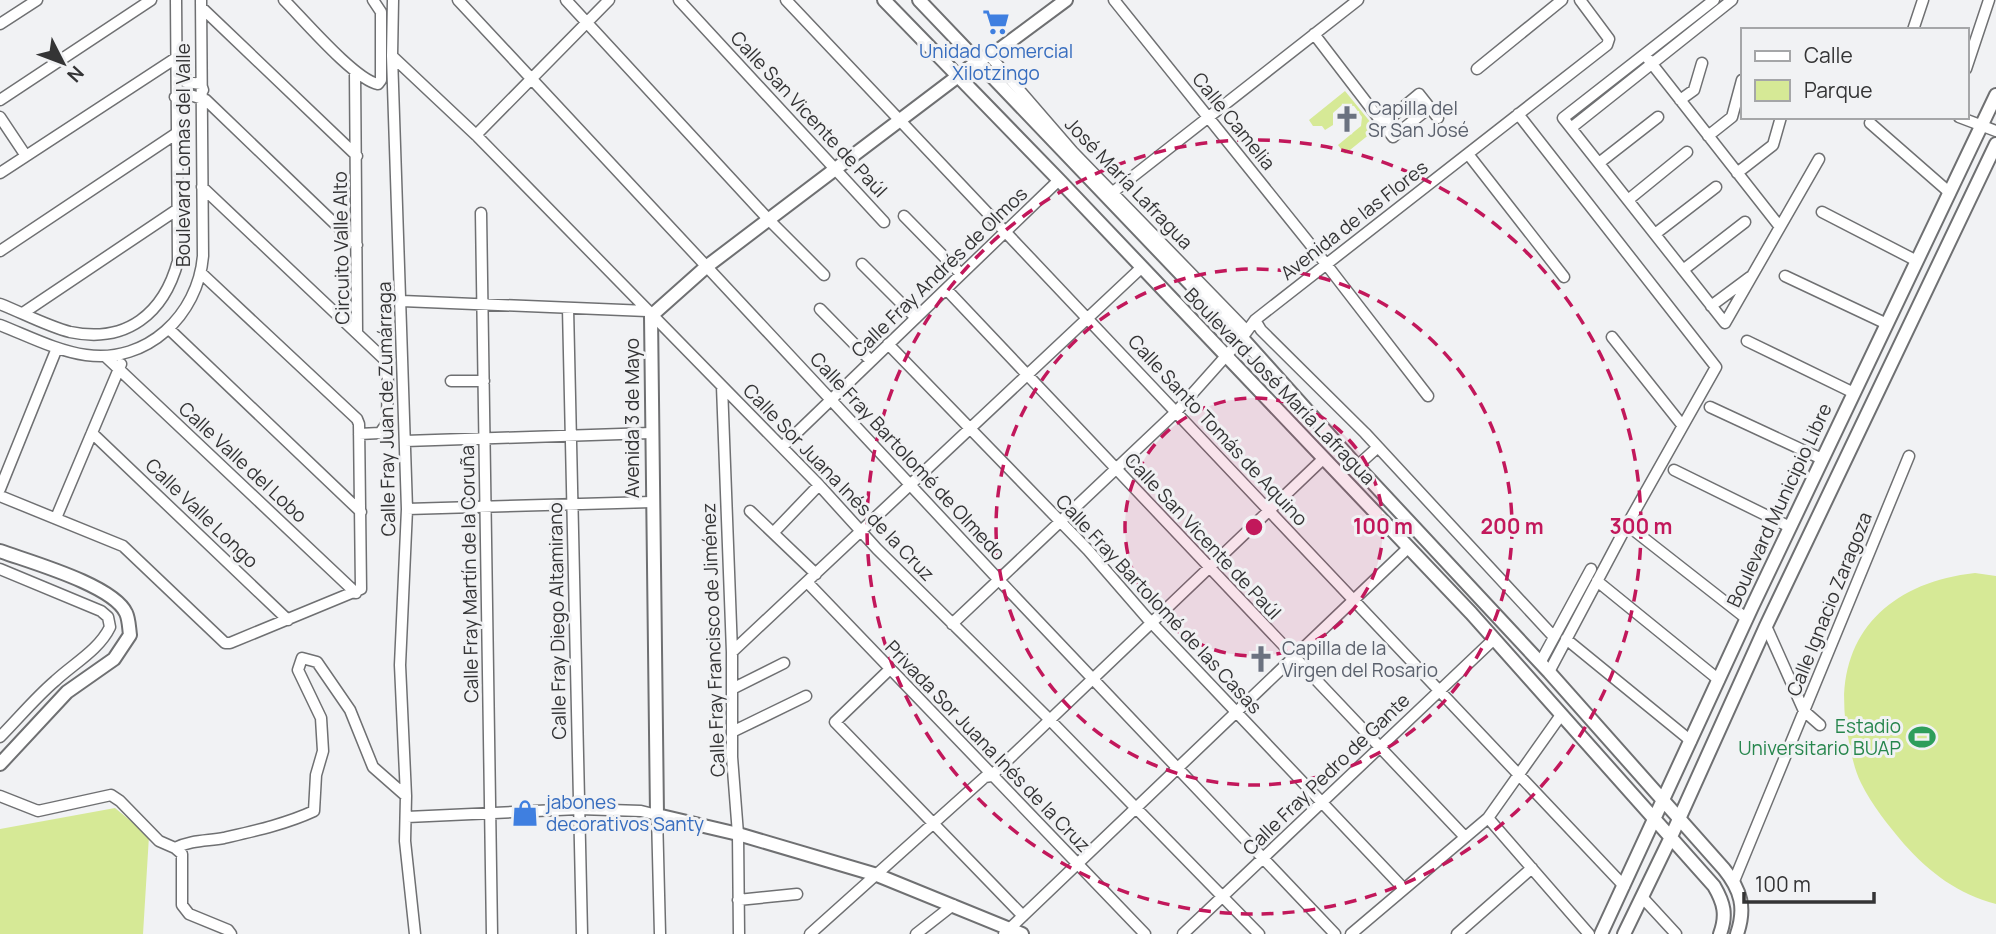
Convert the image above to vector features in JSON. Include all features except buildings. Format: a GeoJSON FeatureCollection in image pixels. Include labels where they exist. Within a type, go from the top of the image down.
{"type":"FeatureCollection","features":[{"type":"Feature","properties":{"kind":"main road","name":"Boulevard José María Lafragua"},"geometry":{"type":"LineString","coordinates":[[884,0],[959,75],[1494,639],[1714,886],[1723,901],[1725,915],[1720,934]]}},
{"type":"Feature","properties":{"kind":"main road","name":"Boulevard José María Lafragua"},"geometry":{"type":"LineString","coordinates":[[919,0],[984,58],[1245,334],[1357,466],[1544,668],[1734,881]]}},
{"type":"Feature","properties":{"kind":"main road","name":"Avenida 3 de Mayo"},"geometry":{"type":"LineString","coordinates":[[657,815],[649,313],[959,75],[1066,0]]}},
{"type":"Feature","properties":{"kind":"main road","name":"Boulevard Municipio Libre"},"geometry":{"type":"LineString","coordinates":[[1601,934],[1790,527],[1996,94]]}},
{"type":"Feature","properties":{"kind":"main road","name":"Boulevard Municipio Libre"},"geometry":{"type":"LineString","coordinates":[[1624,934],[1766,626],[1996,144]]}},
{"type":"Feature","properties":{"kind":"main road"},"geometry":{"type":"LineString","coordinates":[[0,551],[99,588],[117,600],[127,614],[130,635],[114,659],[67,692],[0,764]]}},
{"type":"Feature","properties":{"kind":"main road"},"geometry":{"type":"LineString","coordinates":[[657,815],[738,834],[877,875],[1012,932]]}},
{"type":"Feature","properties":{"kind":"main road"},"geometry":{"type":"LineString","coordinates":[[1734,881],[1743,903],[1737,934]]}},
{"type":"Feature","properties":{"kind":"street"},"geometry":{"type":"LineString","coordinates":[[0,24],[37,0]]}},
{"type":"Feature","properties":{"kind":"street"},"geometry":{"type":"LineString","coordinates":[[0,100],[151,0]]}},
{"type":"Feature","properties":{"kind":"street","name":"Boulevard Lomas del Valle"},"geometry":{"type":"LineString","coordinates":[[0,304],[68,331],[92,335],[137,324],[151,313],[164,297],[173,281],[178,261],[176,0]]}},
{"type":"Feature","properties":{"kind":"street"},"geometry":{"type":"LineString","coordinates":[[284,0],[355,71],[366,80],[379,84],[381,12],[373,0]]}},
{"type":"Feature","properties":{"kind":"street","name":"Calle Fray Juan de Zumárraga"},"geometry":{"type":"LineString","coordinates":[[393,0],[407,509],[400,665],[407,817],[405,841],[415,934]]}},
{"type":"Feature","properties":{"kind":"street","name":"Calle Fray Bartolomé de Olmedo"},"geometry":{"type":"LineString","coordinates":[[457,0],[998,579],[1335,934]]}},
{"type":"Feature","properties":{"kind":"street"},"geometry":{"type":"LineString","coordinates":[[566,0],[769,220],[824,275]]}},
{"type":"Feature","properties":{"kind":"street"},"geometry":{"type":"LineString","coordinates":[[476,135],[609,0]]}},
{"type":"Feature","properties":{"kind":"street","name":"Calle San Vicente de Paúl"},"geometry":{"type":"LineString","coordinates":[[679,0],[884,222]]}},
{"type":"Feature","properties":{"kind":"street","name":"Calle Santo Tomás de Aquino"},"geometry":{"type":"LineString","coordinates":[[786,0],[1624,886]]}},
{"type":"Feature","properties":{"kind":"street","name":"Calle Camelia"},"geometry":{"type":"LineString","coordinates":[[1114,0],[1428,396]]}},
{"type":"Feature","properties":{"kind":"street"},"geometry":{"type":"LineString","coordinates":[[1112,192],[1358,0]]}},
{"type":"Feature","properties":{"kind":"street"},"geometry":{"type":"LineString","coordinates":[[1477,69],[1562,0]]}},
{"type":"Feature","properties":{"kind":"street","name":"Avenida de las Flores"},"geometry":{"type":"LineString","coordinates":[[952,624],[1176,411],[1255,320],[1607,44],[1609,39],[1580,0]]}},
{"type":"Feature","properties":{"kind":"street"},"geometry":{"type":"LineString","coordinates":[[1714,0],[1563,118],[1725,323],[1819,159]]}},
{"type":"Feature","properties":{"kind":"street"},"geometry":{"type":"LineString","coordinates":[[1571,128],[1732,0]]}},
{"type":"Feature","properties":{"kind":"street"},"geometry":{"type":"LineString","coordinates":[[1914,28],[1923,0]]}},
{"type":"Feature","properties":{"kind":"street"},"geometry":{"type":"LineString","coordinates":[[1968,63],[1989,0]]}},
{"type":"Feature","properties":{"kind":"street"},"geometry":{"type":"LineString","coordinates":[[201,3],[357,156]]}},
{"type":"Feature","properties":{"kind":"street","name":"Boulevard Lomas del Valle"},"geometry":{"type":"LineString","coordinates":[[201,3],[201,84]]}},
{"type":"Feature","properties":{"kind":"street"},"geometry":{"type":"LineString","coordinates":[[1314,34],[1392,137],[1429,108]]}},
{"type":"Feature","properties":{"kind":"street"},"geometry":{"type":"LineString","coordinates":[[1645,55],[1780,227]]}},
{"type":"Feature","properties":{"kind":"street","name":"Calle Sor Juana Inés de la Cruz"},"geometry":{"type":"LineString","coordinates":[[393,56],[476,135],[819,485],[860,531],[1259,934]]}},
{"type":"Feature","properties":{"kind":"street"},"geometry":{"type":"LineString","coordinates":[[0,173],[176,58],[182,62],[186,82],[201,84],[204,99]]}},
{"type":"Feature","properties":{"kind":"street","name":"José María Lafragua"},"geometry":{"type":"LineString","coordinates":[[984,58],[1245,334]]}},
{"type":"Feature","properties":{"kind":"street"},"geometry":{"type":"LineString","coordinates":[[1680,100],[1694,90],[1702,63]]}},
{"type":"Feature","properties":{"kind":"street","name":"Circuito Valle Alto"},"geometry":{"type":"LineString","coordinates":[[355,71],[357,331],[384,359],[388,367],[387,423],[380,433],[359,429]]}},
{"type":"Feature","properties":{"kind":"street"},"geometry":{"type":"LineString","coordinates":[[1708,136],[1732,117],[1741,84]]}},
{"type":"Feature","properties":{"kind":"street"},"geometry":{"type":"LineString","coordinates":[[1383,124],[1419,94],[1438,118]]}},
{"type":"Feature","properties":{"kind":"street"},"geometry":{"type":"LineString","coordinates":[[175,97],[190,95],[204,99],[358,245]]}},
{"type":"Feature","properties":{"kind":"street","name":"Boulevard Lomas del Valle"},"geometry":{"type":"LineString","coordinates":[[0,325],[57,348],[85,355],[106,356],[125,354],[153,341],[169,329],[194,295],[201,273],[204,99]]}},
{"type":"Feature","properties":{"kind":"street"},"geometry":{"type":"LineString","coordinates":[[1518,114],[1716,367],[1566,639],[1544,668]]}},
{"type":"Feature","properties":{"kind":"street"},"geometry":{"type":"LineString","coordinates":[[0,117],[26,156]]}},
{"type":"Feature","properties":{"kind":"street"},"geometry":{"type":"LineString","coordinates":[[1599,163],[1658,117]]}},
{"type":"Feature","properties":{"kind":"street"},"geometry":{"type":"LineString","coordinates":[[1737,173],[1773,145],[1780,119]]}},
{"type":"Feature","properties":{"kind":"street"},"geometry":{"type":"LineString","coordinates":[[1965,119],[1996,131]]}},
{"type":"Feature","properties":{"kind":"street"},"geometry":{"type":"LineString","coordinates":[[1870,123],[1950,192]]}},
{"type":"Feature","properties":{"kind":"street"},"geometry":{"type":"LineString","coordinates":[[0,251],[177,133]]}},
{"type":"Feature","properties":{"kind":"street"},"geometry":{"type":"LineString","coordinates":[[1628,200],[1687,152]]}},
{"type":"Feature","properties":{"kind":"street"},"geometry":{"type":"LineString","coordinates":[[1468,154],[1564,278]]}},
{"type":"Feature","properties":{"kind":"street","name":"Calle Fray Andrés de Olmos"},"geometry":{"type":"LineString","coordinates":[[782,447],[1059,180]]}},
{"type":"Feature","properties":{"kind":"street"},"geometry":{"type":"LineString","coordinates":[[202,187],[357,331]]}},
{"type":"Feature","properties":{"kind":"street"},"geometry":{"type":"LineString","coordinates":[[1655,234],[1716,187]]}},
{"type":"Feature","properties":{"kind":"street"},"geometry":{"type":"LineString","coordinates":[[23,313],[178,209]]}},
{"type":"Feature","properties":{"kind":"street"},"geometry":{"type":"LineString","coordinates":[[1822,212],[1917,261]]}},
{"type":"Feature","properties":{"kind":"street","name":"Calle Fray Martín de la Coruña"},"geometry":{"type":"LineString","coordinates":[[481,213],[492,934]]}},
{"type":"Feature","properties":{"kind":"street"},"geometry":{"type":"LineString","coordinates":[[904,216],[961,274]]}},
{"type":"Feature","properties":{"kind":"street"},"geometry":{"type":"LineString","coordinates":[[1684,270],[1745,222]]}},
{"type":"Feature","properties":{"kind":"street"},"geometry":{"type":"LineString","coordinates":[[862,264],[916,317]]}},
{"type":"Feature","properties":{"kind":"street"},"geometry":{"type":"LineString","coordinates":[[732,652],[1141,268]]}},
{"type":"Feature","properties":{"kind":"street"},"geometry":{"type":"LineString","coordinates":[[0,496],[123,545],[225,643],[356,593],[362,585],[359,429],[201,273]]}},
{"type":"Feature","properties":{"kind":"street"},"geometry":{"type":"LineString","coordinates":[[1712,306],[1753,274]]}},
{"type":"Feature","properties":{"kind":"street"},"geometry":{"type":"LineString","coordinates":[[1785,276],[1887,324]]}},
{"type":"Feature","properties":{"kind":"street","name":"Calle San Vicente de Paúl"},"geometry":{"type":"LineString","coordinates":[[946,289],[1465,837]]}},
{"type":"Feature","properties":{"kind":"street"},"geometry":{"type":"LineString","coordinates":[[402,301],[649,313]]}},
{"type":"Feature","properties":{"kind":"street","name":"Calle Fray Diego Altamirano"},"geometry":{"type":"LineString","coordinates":[[568,308],[582,934]]}},
{"type":"Feature","properties":{"kind":"street"},"geometry":{"type":"LineString","coordinates":[[820,309],[871,361]]}},
{"type":"Feature","properties":{"kind":"street","name":"Boulevard José María Lafragua"},"geometry":{"type":"LineString","coordinates":[[1255,320],[1261,330],[1377,447],[1554,637]]}},
{"type":"Feature","properties":{"kind":"street"},"geometry":{"type":"LineString","coordinates":[[169,329],[361,512]]}},
{"type":"Feature","properties":{"kind":"street"},"geometry":{"type":"LineString","coordinates":[[1612,337],[1682,425]]}},
{"type":"Feature","properties":{"kind":"street"},"geometry":{"type":"LineString","coordinates":[[1747,341],[1854,393]]}},
{"type":"Feature","properties":{"kind":"street","name":"Calle Fray Bartolomé de las Casas"},"geometry":{"type":"LineString","coordinates":[[888,344],[1088,550],[1149,620],[1404,889]]}},
{"type":"Feature","properties":{"kind":"street"},"geometry":{"type":"LineString","coordinates":[[0,489],[57,348]]}},
{"type":"Feature","properties":{"kind":"street"},"geometry":{"type":"LineString","coordinates":[[56,518],[125,354]]}},
{"type":"Feature","properties":{"kind":"street","name":"Calle Valle del Lobo"},"geometry":{"type":"LineString","coordinates":[[106,356],[356,593]]}},
{"type":"Feature","properties":{"kind":"street"},"geometry":{"type":"LineString","coordinates":[[451,381],[484,380]]}},
{"type":"Feature","properties":{"kind":"street","name":"Calle Fray Francisco de Jiménez"},"geometry":{"type":"LineString","coordinates":[[722,386],[732,652],[732,732],[738,834],[739,934]]}},
{"type":"Feature","properties":{"kind":"street"},"geometry":{"type":"LineString","coordinates":[[1710,407],[1822,459]]}},
{"type":"Feature","properties":{"kind":"street","name":"Calle Valle Longo"},"geometry":{"type":"LineString","coordinates":[[92,433],[288,620]]}},
{"type":"Feature","properties":{"kind":"street"},"geometry":{"type":"LineString","coordinates":[[405,440],[651,433]]}},
{"type":"Feature","properties":{"kind":"street"},"geometry":{"type":"LineString","coordinates":[[1357,466],[1377,447]]}},
{"type":"Feature","properties":{"kind":"street"},"geometry":{"type":"LineString","coordinates":[[810,934],[1047,718],[1321,456]]}},
{"type":"Feature","properties":{"kind":"street","name":"Calle Ignacio Zaragoza"},"geometry":{"type":"LineString","coordinates":[[1734,881],[1909,456]]}},
{"type":"Feature","properties":{"kind":"street"},"geometry":{"type":"LineString","coordinates":[[1674,470],[1790,527]]}},
{"type":"Feature","properties":{"kind":"street"},"geometry":{"type":"LineString","coordinates":[[773,533],[819,485]]}},
{"type":"Feature","properties":{"kind":"street"},"geometry":{"type":"LineString","coordinates":[[407,509],[652,502]]}},
{"type":"Feature","properties":{"kind":"street"},"geometry":{"type":"LineString","coordinates":[[750,511],[816,574]]}},
{"type":"Feature","properties":{"kind":"street"},"geometry":{"type":"LineString","coordinates":[[1627,525],[1747,619]]}},
{"type":"Feature","properties":{"kind":"street"},"geometry":{"type":"LineString","coordinates":[[1012,932],[1023,916],[1408,548]]}},
{"type":"Feature","properties":{"kind":"street"},"geometry":{"type":"LineString","coordinates":[[0,569],[101,611],[108,617],[110,626],[105,637],[52,682],[0,737]]}},
{"type":"Feature","properties":{"kind":"street"},"geometry":{"type":"LineString","coordinates":[[1544,668],[1554,637],[1591,569]]}},
{"type":"Feature","properties":{"kind":"street"},"geometry":{"type":"LineString","coordinates":[[1597,581],[1719,680]]}},
{"type":"Feature","properties":{"kind":"street","name":"Privada Sor Juana Inés de la Cruz"},"geometry":{"type":"LineString","coordinates":[[807,582],[987,774],[1145,934]]}},
{"type":"Feature","properties":{"kind":"street"},"geometry":{"type":"LineString","coordinates":[[1766,626],[1804,710],[1820,725]]}},
{"type":"Feature","properties":{"kind":"street","name":"Calle Fray Pedro de Gante"},"geometry":{"type":"LineString","coordinates":[[1184,934],[1494,639]]}},
{"type":"Feature","properties":{"kind":"street"},"geometry":{"type":"LineString","coordinates":[[1566,639],[1691,741]]}},
{"type":"Feature","properties":{"kind":"street"},"geometry":{"type":"LineString","coordinates":[[175,848],[187,842],[223,838],[295,820],[314,811],[316,775],[323,751],[321,718],[299,670],[302,658],[317,662],[350,710],[373,767],[406,796]]}},
{"type":"Feature","properties":{"kind":"street"},"geometry":{"type":"LineString","coordinates":[[732,689],[783,663]]}},
{"type":"Feature","properties":{"kind":"street"},"geometry":{"type":"LineString","coordinates":[[890,669],[835,722],[1023,916]]}},
{"type":"Feature","properties":{"kind":"street"},"geometry":{"type":"LineString","coordinates":[[732,732],[806,696]]}},
{"type":"Feature","properties":{"kind":"street"},"geometry":{"type":"LineString","coordinates":[[1350,934],[1488,818],[1561,715]]}},
{"type":"Feature","properties":{"kind":"street"},"geometry":{"type":"LineString","coordinates":[[0,796],[38,811],[77,800],[111,795],[159,841],[182,854],[182,905],[189,914],[228,930],[231,934]]}},
{"type":"Feature","properties":{"kind":"street"},"geometry":{"type":"LineString","coordinates":[[407,817],[579,809],[641,811],[657,815]]}},
{"type":"Feature","properties":{"kind":"street","name":"Avenida 3 de Mayo"},"geometry":{"type":"LineString","coordinates":[[657,815],[660,934]]}},
{"type":"Feature","properties":{"kind":"street"},"geometry":{"type":"LineString","coordinates":[[1488,818],[1589,934]]}},
{"type":"Feature","properties":{"kind":"street"},"geometry":{"type":"LineString","coordinates":[[1457,934],[1532,868]]}},
{"type":"Feature","properties":{"kind":"street"},"geometry":{"type":"LineString","coordinates":[[738,900],[797,894]]}},
{"type":"Feature","properties":{"kind":"street"},"geometry":{"type":"LineString","coordinates":[[1642,897],[1676,934]]}},
{"type":"Feature","properties":{"kind":"street"},"geometry":{"type":"LineString","coordinates":[[916,934],[953,905]]}},
{"type":"Feature","properties":{"kind":"green space"},"geometry":{"type":"Polygon","coordinates":[[[1345,91],[1376,129],[1345,154],[1338,145],[1361,126],[1362,117],[1354,106],[1342,105],[1333,113],[1333,125],[1325,130],[1322,126],[1313,126],[1309,120],[1345,91]]]}},
{"type":"Feature","properties":{"kind":"green space","name":"Estadio Universitario BUAP"},"geometry":{"type":"Polygon","coordinates":[[[1975,573],[1996,576],[1996,904],[1957,888],[1935,873],[1904,844],[1886,822],[1856,772],[1844,703],[1847,673],[1856,646],[1870,624],[1889,604],[1942,579],[1975,573]]]}},
{"type":"Feature","properties":{"kind":"green space"},"geometry":{"type":"Polygon","coordinates":[[[115,808],[149,836],[143,934],[0,934],[0,829],[115,808]]]}},
{"type":"Feature","properties":{"kind":"place","name":"Unidad Comercial Xilotzingo"},"geometry":{"type":"Point","coordinates":[996,22]}},
{"type":"Feature","properties":{"kind":"place","name":"Capilla del Sr San José"},"geometry":{"type":"Point","coordinates":[1347,119]}},
{"type":"Feature","properties":{"kind":"place","name":"Capilla de la Virgen del Rosario"},"geometry":{"type":"Point","coordinates":[1261,659]}},
{"type":"Feature","properties":{"kind":"place","name":"Estadio Universitario BUAP"},"geometry":{"type":"Point","coordinates":[1922,737]}},
{"type":"Feature","properties":{"kind":"place","name":"jabones decorativos Santy"},"geometry":{"type":"Point","coordinates":[525,813]}}]}
